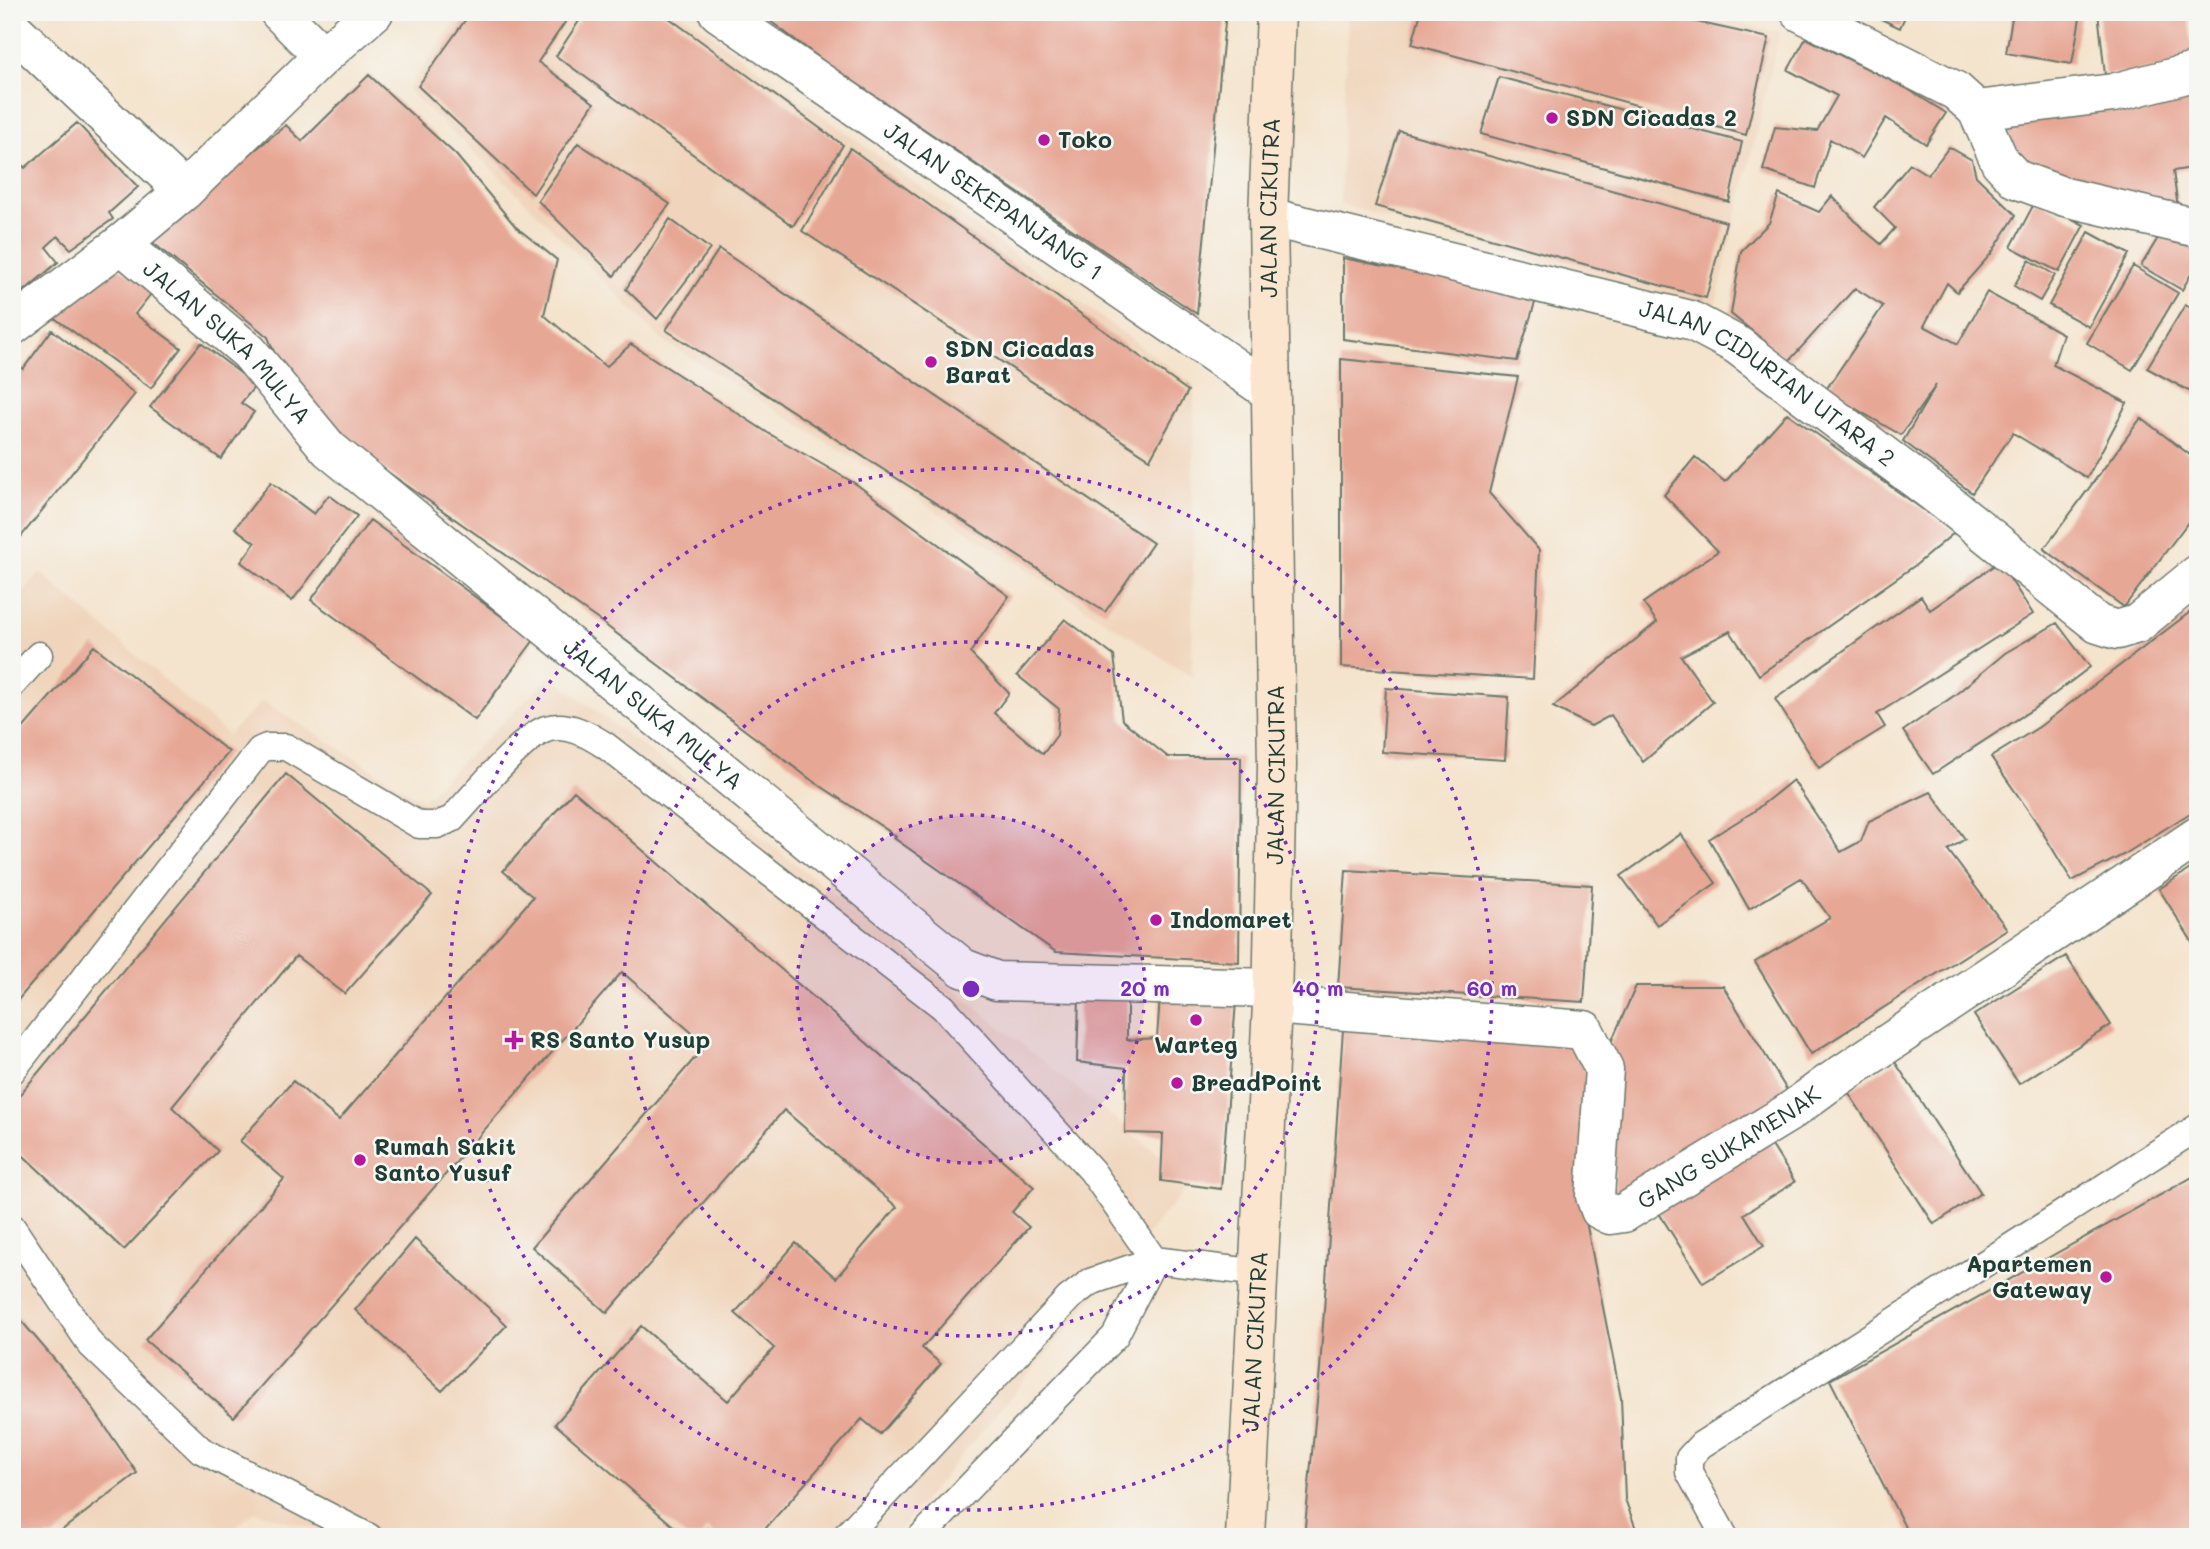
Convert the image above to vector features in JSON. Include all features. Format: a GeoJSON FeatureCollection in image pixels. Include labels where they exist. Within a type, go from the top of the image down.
{"type":"FeatureCollection","features":[{"type":"Feature","properties":{"kind":"main road","name":"JALAN CIKUTRA"},"geometry":{"type":"LineString","coordinates":[[1245,1537],[1272,996],[1277,765],[1268,217],[1276,12]]}},
{"type":"Feature","properties":{"kind":"street"},"geometry":{"type":"LineString","coordinates":[[279,12],[323,57]]}},
{"type":"Feature","properties":{"kind":"street"},"geometry":{"type":"LineString","coordinates":[[12,326],[121,244],[184,191],[323,57],[374,12]]}},
{"type":"Feature","properties":{"kind":"street","name":"JALAN SEKEPANJANG 1"},"geometry":{"type":"LineString","coordinates":[[718,12],[1269,391]]}},
{"type":"Feature","properties":{"kind":"street"},"geometry":{"type":"LineString","coordinates":[[1800,12],[1956,91],[1977,110],[2000,162],[2016,179],[2064,197],[2198,228]]}},
{"type":"Feature","properties":{"kind":"street"},"geometry":{"type":"LineString","coordinates":[[12,27],[184,191]]}},
{"type":"Feature","properties":{"kind":"street"},"geometry":{"type":"LineString","coordinates":[[1977,110],[2113,93],[2198,71]]}},
{"type":"Feature","properties":{"kind":"street","name":"JALAN CIDURIAN UTARA 2"},"geometry":{"type":"LineString","coordinates":[[1268,217],[1690,320],[1737,345],[1759,361],[1950,505],[2098,624],[2117,629],[2137,624],[2198,574]]}},
{"type":"Feature","properties":{"kind":"street","name":"JALAN SUKA MULYA"},"geometry":{"type":"LineString","coordinates":[[121,244],[249,352],[329,449],[963,968],[997,981],[1272,996]]}},
{"type":"Feature","properties":{"kind":"street","name":"GANG SUKAMENAK"},"geometry":{"type":"LineString","coordinates":[[1272,996],[1584,1030],[1604,1069],[1595,1196],[1600,1210],[1610,1215],[1624,1213],[1788,1113],[1826,1084],[2198,836]]}},
{"type":"Feature","properties":{"kind":"lane"},"geometry":{"type":"LineString","coordinates":[[12,685],[38,654]]}},
{"type":"Feature","properties":{"kind":"lane"},"geometry":{"type":"LineString","coordinates":[[12,1071],[260,751],[274,746],[286,747],[419,825],[437,825],[452,819],[528,741],[546,729],[566,727],[586,733],[606,746],[943,1007],[1092,1171],[1154,1260]]}},
{"type":"Feature","properties":{"kind":"lane"},"geometry":{"type":"LineString","coordinates":[[1724,1537],[1689,1472],[1689,1458],[1701,1446],[2198,1127]]}},
{"type":"Feature","properties":{"kind":"lane"},"geometry":{"type":"LineString","coordinates":[[12,1227],[91,1345],[201,1450],[369,1537]]}},
{"type":"Feature","properties":{"kind":"lane"},"geometry":{"type":"LineString","coordinates":[[921,1537],[1115,1336],[1154,1260]]}},
{"type":"Feature","properties":{"kind":"lane"},"geometry":{"type":"LineString","coordinates":[[845,1537],[1069,1298],[1090,1282],[1154,1260],[1260,1273]]}},
{"type":"Feature","properties":{"kind":"shaded area","name":"SDN Cicadas Barat"},"geometry":{"type":"Polygon","coordinates":[[[462,12],[680,12],[1194,385],[1192,677],[876,472],[662,340],[514,190],[408,90],[462,12]]]}},
{"type":"Feature","properties":{"kind":"shaded area","name":"SDN Cicadas 2"},"geometry":{"type":"Polygon","coordinates":[[[1348,12],[1686,12],[1780,32],[1714,311],[1340,204],[1348,12]]]}},
{"type":"Feature","properties":{"kind":"shaded area","name":"RS Santo Yusup"},"geometry":{"type":"Polygon","coordinates":[[[40,572],[228,735],[263,701],[422,800],[551,676],[841,899],[1192,1181],[893,1537],[340,1537],[255,1511],[225,1537],[12,1537],[12,606],[40,572]]]}},
{"type":"Feature","properties":{"kind":"building"},"geometry":{"type":"Polygon","coordinates":[[[471,12],[572,12],[538,62],[594,103],[533,194],[418,86],[471,12]]]}},
{"type":"Feature","properties":{"kind":"building"},"geometry":{"type":"Polygon","coordinates":[[[585,12],[661,12],[843,145],[793,226],[556,56],[585,12]]]}},
{"type":"Feature","properties":{"kind":"building"},"geometry":{"type":"Polygon","coordinates":[[[758,12],[1226,12],[1197,314],[825,62],[758,12]]]}},
{"type":"Feature","properties":{"kind":"building"},"geometry":{"type":"Polygon","coordinates":[[[1421,12],[1651,12],[1769,38],[1746,135],[1412,44],[1421,12]]]}},
{"type":"Feature","properties":{"kind":"building"},"geometry":{"type":"Polygon","coordinates":[[[1866,12],[1907,12],[1900,28],[1866,12]]]}},
{"type":"Feature","properties":{"kind":"building"},"geometry":{"type":"Polygon","coordinates":[[[2013,12],[2081,12],[2072,64],[2006,53],[2013,12]]]}},
{"type":"Feature","properties":{"kind":"building"},"geometry":{"type":"Polygon","coordinates":[[[2098,12],[2188,12],[2194,65],[2105,75],[2098,12]]]}},
{"type":"Feature","properties":{"kind":"building"},"geometry":{"type":"Polygon","coordinates":[[[1806,38],[1906,88],[1946,113],[1926,144],[1886,118],[1862,158],[1830,139],[1815,188],[1763,170],[1775,127],[1817,131],[1837,96],[1788,70],[1806,38]]]}},
{"type":"Feature","properties":{"kind":"building"},"geometry":{"type":"Polygon","coordinates":[[[369,75],[456,155],[516,227],[557,260],[544,315],[606,367],[631,344],[768,433],[856,484],[1009,596],[970,653],[1009,693],[994,713],[1043,754],[1057,735],[1059,709],[1017,675],[1065,619],[1114,656],[1122,720],[1168,757],[1241,757],[1239,962],[1056,952],[894,838],[896,836],[810,779],[600,621],[332,433],[284,377],[268,337],[152,242],[225,174],[286,125],[302,141],[369,75]]]}},
{"type":"Feature","properties":{"kind":"building"},"geometry":{"type":"Polygon","coordinates":[[[1499,77],[1742,142],[1729,202],[1481,134],[1499,77]]]}},
{"type":"Feature","properties":{"kind":"building"},"geometry":{"type":"Polygon","coordinates":[[[2198,79],[2198,167],[2173,171],[2178,208],[2006,161],[2004,113],[2198,79]]]}},
{"type":"Feature","properties":{"kind":"building"},"geometry":{"type":"Polygon","coordinates":[[[77,123],[138,187],[109,213],[113,219],[71,249],[58,236],[46,247],[58,262],[15,299],[12,155],[25,168],[77,123]]]}},
{"type":"Feature","properties":{"kind":"building"},"geometry":{"type":"Polygon","coordinates":[[[1399,131],[1726,222],[1706,298],[1375,206],[1399,131]]]}},
{"type":"Feature","properties":{"kind":"building"},"geometry":{"type":"Polygon","coordinates":[[[578,143],[670,204],[614,276],[538,201],[578,143]]]}},
{"type":"Feature","properties":{"kind":"building"},"geometry":{"type":"Polygon","coordinates":[[[1949,147],[1972,160],[1976,176],[2016,215],[1991,254],[1957,292],[1947,283],[1924,326],[1958,344],[1987,292],[2063,334],[2053,365],[2127,403],[2087,478],[2013,433],[1972,493],[1903,441],[1936,385],[1901,435],[1825,391],[1883,306],[1855,288],[1789,361],[1731,314],[1741,251],[1769,223],[1779,194],[1819,212],[1832,196],[1881,244],[1895,228],[1874,207],[1910,164],[1928,175],[1949,147]]]}},
{"type":"Feature","properties":{"kind":"building"},"geometry":{"type":"Polygon","coordinates":[[[850,148],[1188,391],[1150,459],[802,231],[850,148]]]}},
{"type":"Feature","properties":{"kind":"building"},"geometry":{"type":"Polygon","coordinates":[[[2036,200],[2084,225],[2059,272],[2011,247],[2036,200]]]}},
{"type":"Feature","properties":{"kind":"building"},"geometry":{"type":"Polygon","coordinates":[[[670,219],[710,249],[657,319],[626,289],[670,219]]]}},
{"type":"Feature","properties":{"kind":"building"},"geometry":{"type":"Polygon","coordinates":[[[2164,228],[2198,249],[2198,262],[2182,290],[2141,266],[2164,228]]]}},
{"type":"Feature","properties":{"kind":"building"},"geometry":{"type":"Polygon","coordinates":[[[2089,232],[2129,254],[2089,327],[2049,305],[2089,232]]]}},
{"type":"Feature","properties":{"kind":"building"},"geometry":{"type":"Polygon","coordinates":[[[719,249],[1153,543],[1105,612],[666,330],[719,249]]]}},
{"type":"Feature","properties":{"kind":"building"},"geometry":{"type":"Polygon","coordinates":[[[1343,258],[1537,296],[1517,361],[1343,339],[1343,258]]]}},
{"type":"Feature","properties":{"kind":"building"},"geometry":{"type":"Polygon","coordinates":[[[106,260],[154,290],[135,314],[181,348],[151,388],[42,309],[106,260]]]}},
{"type":"Feature","properties":{"kind":"building"},"geometry":{"type":"Polygon","coordinates":[[[2029,260],[2055,275],[2040,301],[2014,286],[2029,260]]]}},
{"type":"Feature","properties":{"kind":"building"},"geometry":{"type":"Polygon","coordinates":[[[2133,266],[2178,293],[2132,370],[2087,343],[2133,266]]]}},
{"type":"Feature","properties":{"kind":"building"},"geometry":{"type":"Polygon","coordinates":[[[2185,305],[2198,311],[2198,396],[2147,368],[2185,305]]]}},
{"type":"Feature","properties":{"kind":"building"},"geometry":{"type":"Polygon","coordinates":[[[52,330],[135,394],[12,548],[12,361],[23,369],[52,330]]]}},
{"type":"Feature","properties":{"kind":"building"},"geometry":{"type":"Polygon","coordinates":[[[201,343],[256,385],[241,403],[254,412],[221,459],[150,407],[201,343]]]}},
{"type":"Feature","properties":{"kind":"building"},"geometry":{"type":"Polygon","coordinates":[[[1341,359],[1518,377],[1489,493],[1539,550],[1533,679],[1341,667],[1341,359]]]}},
{"type":"Feature","properties":{"kind":"building"},"geometry":{"type":"Polygon","coordinates":[[[1787,413],[1955,532],[1917,564],[1759,675],[1730,631],[1681,656],[1713,702],[1643,762],[1611,715],[1591,726],[1553,707],[1657,622],[1643,603],[1718,551],[1664,495],[1695,457],[1725,482],[1787,413]]]}},
{"type":"Feature","properties":{"kind":"building"},"geometry":{"type":"Polygon","coordinates":[[[2141,418],[2198,461],[2198,509],[2124,607],[2044,549],[2141,418]]]}},
{"type":"Feature","properties":{"kind":"building"},"geometry":{"type":"Polygon","coordinates":[[[271,482],[314,514],[329,495],[357,516],[292,601],[241,562],[255,543],[235,528],[271,482]]]}},
{"type":"Feature","properties":{"kind":"building"},"geometry":{"type":"Polygon","coordinates":[[[370,520],[534,640],[475,720],[311,600],[370,520]]]}},
{"type":"Feature","properties":{"kind":"building"},"geometry":{"type":"Polygon","coordinates":[[[1999,562],[2033,614],[1877,714],[1885,727],[1819,768],[1775,699],[1921,596],[1930,610],[1999,562]]]}},
{"type":"Feature","properties":{"kind":"building"},"geometry":{"type":"Polygon","coordinates":[[[2198,606],[2198,808],[2125,854],[2072,881],[2035,820],[1991,757],[2039,727],[2198,606]]]}},
{"type":"Feature","properties":{"kind":"building"},"geometry":{"type":"Polygon","coordinates":[[[2057,623],[2090,667],[2044,702],[1933,774],[1903,731],[1955,695],[2005,653],[2057,623]]]}},
{"type":"Feature","properties":{"kind":"building"},"geometry":{"type":"Polygon","coordinates":[[[94,646],[229,752],[12,1007],[12,741],[94,646]]]}},
{"type":"Feature","properties":{"kind":"building"},"geometry":{"type":"Polygon","coordinates":[[[1386,688],[1509,697],[1505,760],[1382,752],[1386,688]]]}},
{"type":"Feature","properties":{"kind":"building"},"geometry":{"type":"Polygon","coordinates":[[[286,774],[432,895],[345,994],[296,956],[172,1107],[218,1151],[124,1250],[12,1145],[12,1104],[286,774]]]}},
{"type":"Feature","properties":{"kind":"building"},"geometry":{"type":"Polygon","coordinates":[[[1793,780],[1841,852],[1861,841],[1869,821],[1931,792],[1965,839],[1948,850],[2007,929],[1811,1054],[1755,962],[1830,918],[1801,878],[1749,909],[1709,839],[1753,812],[1793,780]]]}},
{"type":"Feature","properties":{"kind":"building","name":"Rumah Sakit Santo Yusuf"},"geometry":{"type":"Polygon","coordinates":[[[574,791],[1034,1187],[1012,1212],[1029,1227],[922,1348],[941,1364],[880,1434],[862,1419],[758,1537],[717,1537],[707,1528],[700,1537],[686,1537],[555,1424],[641,1326],[728,1401],[774,1348],[735,1313],[796,1243],[836,1278],[897,1207],[784,1110],[607,1313],[532,1247],[706,1045],[622,972],[234,1417],[145,1340],[284,1179],[240,1141],[293,1081],[339,1120],[533,897],[503,871],[574,791]]]}},
{"type":"Feature","properties":{"kind":"building"},"geometry":{"type":"Polygon","coordinates":[[[1681,834],[1716,883],[1657,925],[1621,876],[1681,834]]]}},
{"type":"Feature","properties":{"kind":"building"},"geometry":{"type":"Polygon","coordinates":[[[2198,864],[2198,951],[2159,889],[2198,864]]]}},
{"type":"Feature","properties":{"kind":"building"},"geometry":{"type":"Polygon","coordinates":[[[1346,870],[1592,885],[1584,1002],[1338,987],[1346,870]]]}},
{"type":"Feature","properties":{"kind":"building"},"geometry":{"type":"Polygon","coordinates":[[[2066,956],[2111,1025],[2019,1084],[1974,1015],[2066,956]]]}},
{"type":"Feature","properties":{"kind":"building"},"geometry":{"type":"Polygon","coordinates":[[[1636,986],[1723,986],[1793,1100],[1615,1199],[1608,1049],[1636,986]]]}},
{"type":"Feature","properties":{"kind":"building"},"geometry":{"type":"Polygon","coordinates":[[[1160,996],[1236,1002],[1221,1189],[1161,1181],[1163,1134],[1125,1133],[1126,1068],[1077,1062],[1079,997],[1127,1000],[1127,1040],[1157,1038],[1160,996]]]}},
{"type":"Feature","properties":{"kind":"building"},"geometry":{"type":"Polygon","coordinates":[[[1343,1029],[1587,1048],[1580,1191],[1621,1398],[1625,1499],[1639,1537],[1304,1537],[1320,1369],[1343,1029]]]}},
{"type":"Feature","properties":{"kind":"building"},"geometry":{"type":"Polygon","coordinates":[[[1895,1062],[1981,1193],[1934,1224],[1848,1092],[1895,1062]]]}},
{"type":"Feature","properties":{"kind":"building"},"geometry":{"type":"Polygon","coordinates":[[[1769,1141],[1795,1182],[1744,1214],[1764,1246],[1703,1283],[1657,1210],[1769,1141]]]}},
{"type":"Feature","properties":{"kind":"building","name":"Apartemen Gateway"},"geometry":{"type":"Polygon","coordinates":[[[2198,1174],[2198,1537],[1910,1537],[1830,1380],[2198,1174]]]}},
{"type":"Feature","properties":{"kind":"building"},"geometry":{"type":"Polygon","coordinates":[[[415,1239],[507,1325],[442,1391],[355,1310],[415,1239]]]}},
{"type":"Feature","properties":{"kind":"building"},"geometry":{"type":"Polygon","coordinates":[[[12,1310],[78,1387],[137,1473],[53,1537],[12,1537],[12,1310]]]}},
{"type":"Feature","properties":{"kind":"place","name":"SDN Cicadas 2"},"geometry":{"type":"Point","coordinates":[1552,118]}},
{"type":"Feature","properties":{"kind":"place","name":"Toko"},"geometry":{"type":"Point","coordinates":[1044,140]}},
{"type":"Feature","properties":{"kind":"place","name":"SDN Cicadas Barat"},"geometry":{"type":"Point","coordinates":[931,362]}},
{"type":"Feature","properties":{"kind":"place","name":"Indomaret"},"geometry":{"type":"Point","coordinates":[1156,920]}},
{"type":"Feature","properties":{"kind":"place","name":"Warteg"},"geometry":{"type":"Point","coordinates":[1196,1020]}},
{"type":"Feature","properties":{"kind":"place","name":"RS Santo Yusup"},"geometry":{"type":"Point","coordinates":[514,1040]}},
{"type":"Feature","properties":{"kind":"place","name":"BreadPoint"},"geometry":{"type":"Point","coordinates":[1177,1083]}},
{"type":"Feature","properties":{"kind":"place","name":"Rumah Sakit Santo Yusuf"},"geometry":{"type":"Point","coordinates":[360,1160]}},
{"type":"Feature","properties":{"kind":"place","name":"Apartemen Gateway"},"geometry":{"type":"Point","coordinates":[2106,1277]}}]}
